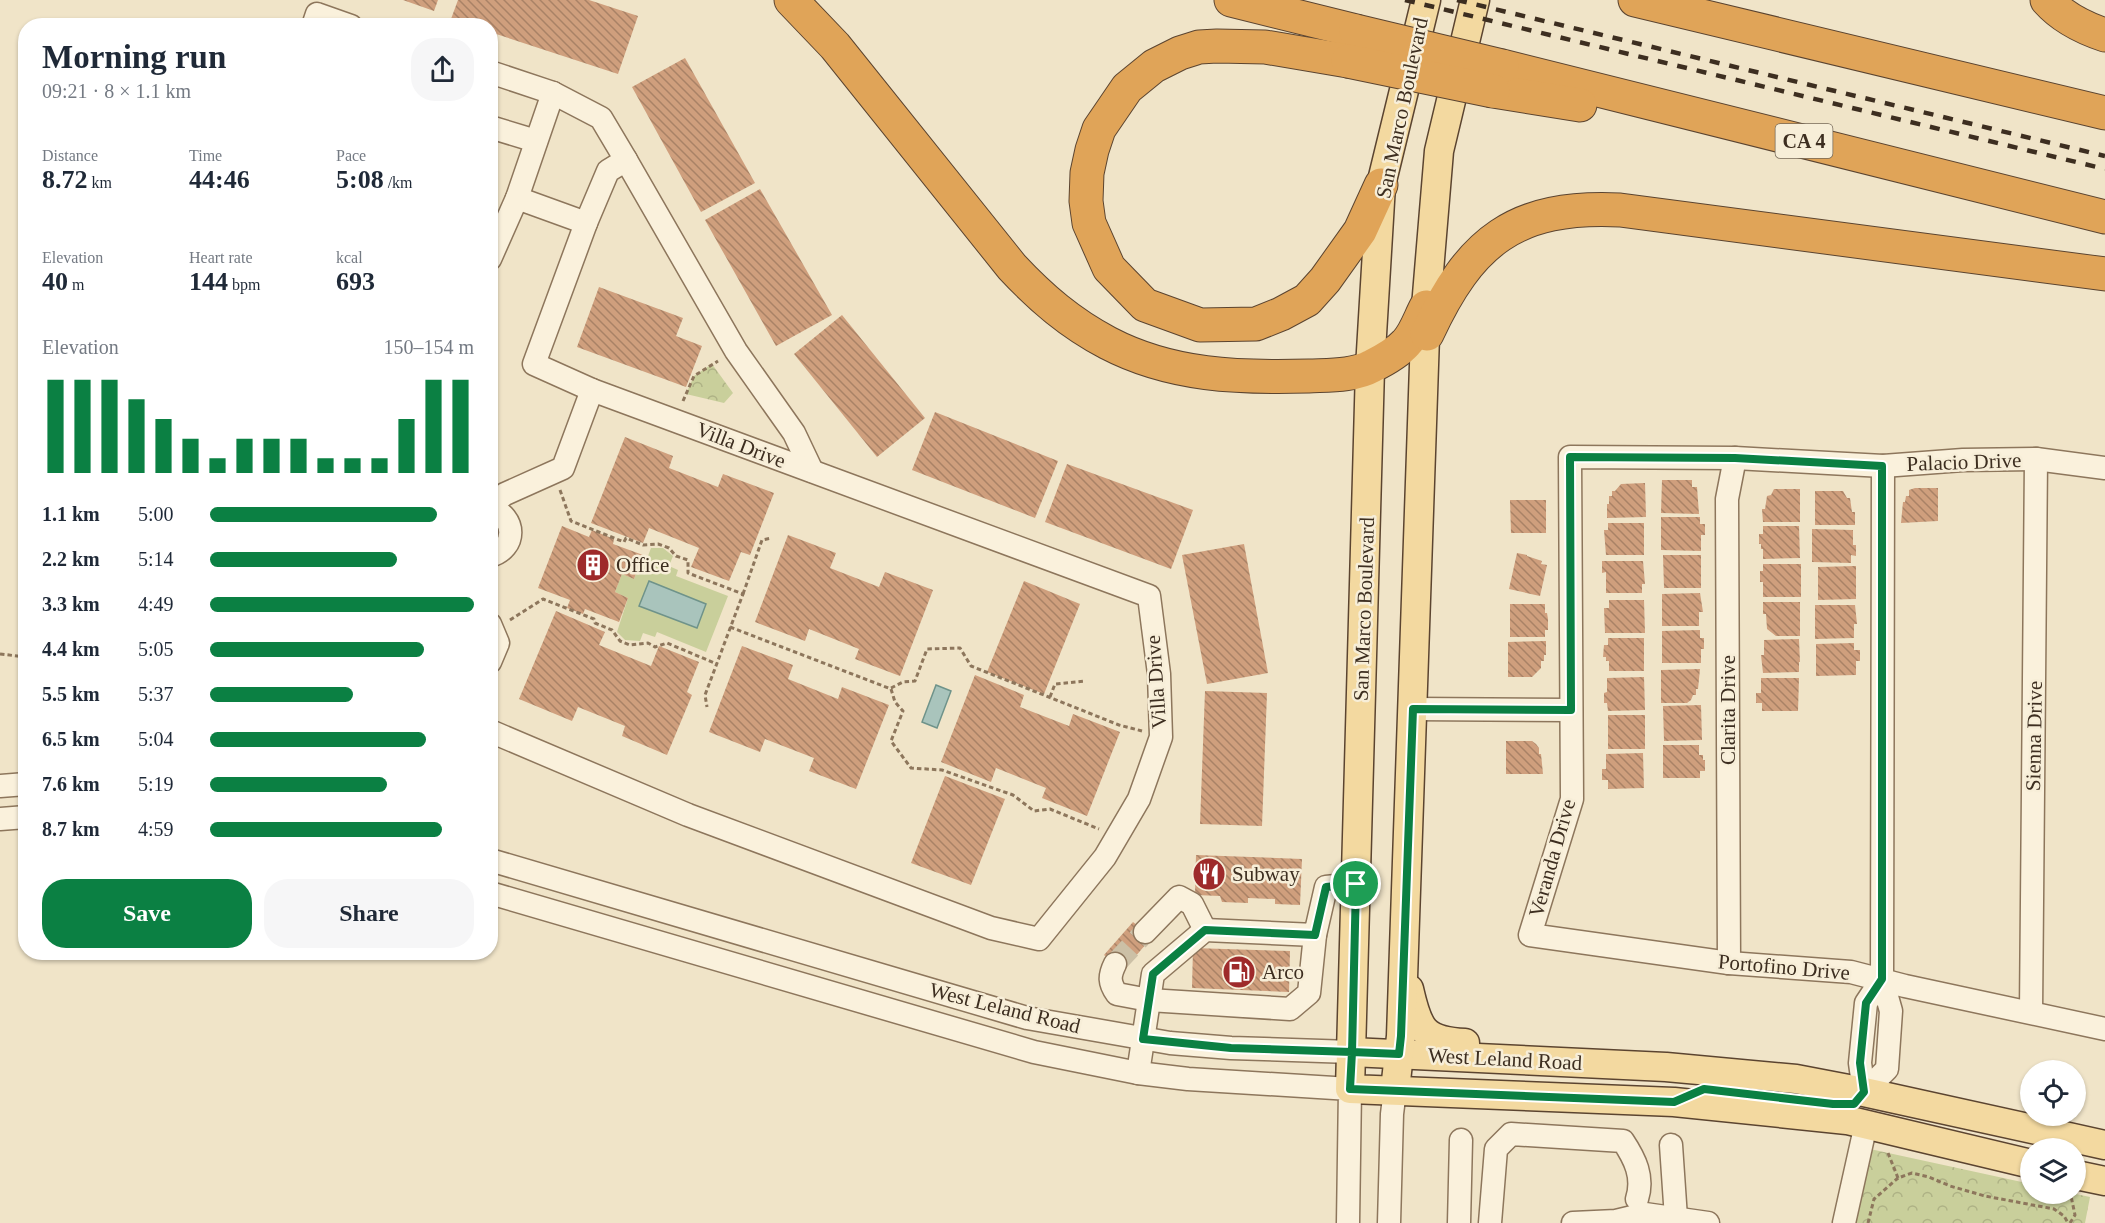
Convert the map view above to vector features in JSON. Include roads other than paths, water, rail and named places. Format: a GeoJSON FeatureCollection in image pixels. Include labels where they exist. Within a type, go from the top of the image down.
{"type":"FeatureCollection","features":[{"type":"Feature","properties":{"kind":"highway"},"geometry":{"type":"LineString","coordinates":[[791,0],[835,46],[1011,267],[1041,298],[1071,322],[1109,344],[1150,361],[1189,371],[1230,376],[1284,376],[1338,375],[1370,368],[1407,343],[1439,308],[1458,276],[1478,253],[1502,234],[1528,220],[1555,212],[1588,208],[1620,210],[2105,274]]}},
{"type":"Feature","properties":{"kind":"highway","name":"CA 4"},"geometry":{"type":"LineString","coordinates":[[1231,0],[1352,46],[1791,138],[2105,217]]}},
{"type":"Feature","properties":{"kind":"highway"},"geometry":{"type":"LineString","coordinates":[[1635,0],[2105,113]]}},
{"type":"Feature","properties":{"kind":"highway"},"geometry":{"type":"LineString","coordinates":[[2047,0],[2054,8],[2085,28],[2105,35]]}},
{"type":"Feature","properties":{"kind":"highway"},"geometry":{"type":"LineString","coordinates":[[1352,46],[1199,47],[1180,53],[1154,66],[1127,88],[1099,129],[1087,174],[1086,201],[1089,223],[1108,268],[1145,305],[1200,325],[1256,324],[1281,315],[1307,300],[1325,280],[1360,231],[1381,185]]}},
{"type":"Feature","properties":{"kind":"main road","name":"San Marco Boulevard"},"geometry":{"type":"LineString","coordinates":[[1350,1089],[1370,368],[1381,185],[1426,0]]}},
{"type":"Feature","properties":{"kind":"main road"},"geometry":{"type":"LineString","coordinates":[[1395,1090],[1404,965],[1427,321],[1439,151],[1474,0]]}},
{"type":"Feature","properties":{"kind":"main road"},"geometry":{"type":"LineString","coordinates":[[1404,965],[1417,1017],[1422,1027],[1437,1040],[1579,1050],[1666,1067]]}},
{"type":"Feature","properties":{"kind":"main road","name":"West Leland Road"},"geometry":{"type":"LineString","coordinates":[[1352,1052],[1666,1067],[1796,1079],[2105,1145]]}},
{"type":"Feature","properties":{"kind":"main road","name":"West Leland Road"},"geometry":{"type":"LineString","coordinates":[[1350,1089],[1674,1102],[1847,1120],[2020,1161]]}},
{"type":"Feature","properties":{"kind":"main road"},"geometry":{"type":"LineString","coordinates":[[1674,1102],[1704,1089],[1833,1104],[1854,1104],[1864,1092]]}},
{"type":"Feature","properties":{"kind":"main road"},"geometry":{"type":"LineString","coordinates":[[1866,1124],[1886,1114],[1907,1114],[2006,1136],[2043,1132]]}},
{"type":"Feature","properties":{"kind":"main road"},"geometry":{"type":"LineString","coordinates":[[2086,1177],[2105,1181]]}},
{"type":"Feature","properties":{"kind":"street"},"geometry":{"type":"LineString","coordinates":[[316,18],[317,14],[328,18]]}},
{"type":"Feature","properties":{"kind":"street"},"geometry":{"type":"LineString","coordinates":[[498,75],[553,93],[601,118],[736,351],[794,434],[812,471]]}},
{"type":"Feature","properties":{"kind":"street"},"geometry":{"type":"LineString","coordinates":[[498,241],[517,198],[553,93]]}},
{"type":"Feature","properties":{"kind":"street"},"geometry":{"type":"LineString","coordinates":[[498,129],[536,141]]}},
{"type":"Feature","properties":{"kind":"street"},"geometry":{"type":"LineString","coordinates":[[517,198],[586,223],[608,171],[626,160]]}},
{"type":"Feature","properties":{"kind":"street","name":"Villa Drive"},"geometry":{"type":"LineString","coordinates":[[498,734],[699,819],[991,928],[1039,939],[1105,857],[1139,799],[1161,736],[1159,674],[1149,596],[591,390],[534,364],[586,223]]}},
{"type":"Feature","properties":{"kind":"street"},"geometry":{"type":"LineString","coordinates":[[498,500],[505,494],[563,468],[591,390]]}},
{"type":"Feature","properties":{"kind":"street","name":"Palacio Drive"},"geometry":{"type":"LineString","coordinates":[[1570,457],[1735,458],[1882,466],[1963,460],[2036,459],[2105,468]]}},
{"type":"Feature","properties":{"kind":"street","name":"Veranda Drive"},"geometry":{"type":"LineString","coordinates":[[1530,935],[1572,799],[1570,457]]}},
{"type":"Feature","properties":{"kind":"street","name":"Clarita Drive"},"geometry":{"type":"LineString","coordinates":[[1729,963],[1727,499],[1735,458]]}},
{"type":"Feature","properties":{"kind":"street","name":"Sienna Drive"},"geometry":{"type":"LineString","coordinates":[[2031,1012],[2036,459]]}},
{"type":"Feature","properties":{"kind":"street"},"geometry":{"type":"LineString","coordinates":[[1864,1092],[1887,1069],[1891,1011],[1882,979],[1882,466]]}},
{"type":"Feature","properties":{"kind":"street"},"geometry":{"type":"LineString","coordinates":[[498,512],[506,517],[511,530],[510,538],[504,548],[498,551]]}},
{"type":"Feature","properties":{"kind":"street"},"geometry":{"type":"LineString","coordinates":[[1413,709],[1571,710]]}},
{"type":"Feature","properties":{"kind":"street"},"geometry":{"type":"LineString","coordinates":[[0,786],[18,785]]}},
{"type":"Feature","properties":{"kind":"street"},"geometry":{"type":"LineString","coordinates":[[0,819],[18,818]]}},
{"type":"Feature","properties":{"kind":"street","name":"West Leland Road"},"geometry":{"type":"LineString","coordinates":[[498,862],[1026,1018],[1143,1039],[1231,1048],[1352,1052]]}},
{"type":"Feature","properties":{"kind":"street"},"geometry":{"type":"LineString","coordinates":[[1115,964],[1110,974],[1110,985],[1117,994],[1149,1000],[1290,1009],[1309,993],[1315,935],[1326,887],[1356,884]]}},
{"type":"Feature","properties":{"kind":"street","name":"West Leland Road"},"geometry":{"type":"LineString","coordinates":[[498,894],[1034,1052],[1138,1073],[1188,1079],[1350,1089]]}},
{"type":"Feature","properties":{"kind":"street"},"geometry":{"type":"LineString","coordinates":[[1145,932],[1179,897],[1192,904],[1205,930]]}},
{"type":"Feature","properties":{"kind":"street"},"geometry":{"type":"LineString","coordinates":[[1138,1073],[1153,974],[1205,930],[1315,935]]}},
{"type":"Feature","properties":{"kind":"street","name":"Portofino Drive"},"geometry":{"type":"LineString","coordinates":[[1530,935],[1729,963],[1851,972],[1905,986],[2105,1029]]}},
{"type":"Feature","properties":{"kind":"street","name":"San Marco Boulevard"},"geometry":{"type":"LineString","coordinates":[[1348,1223],[1350,1089]]}},
{"type":"Feature","properties":{"kind":"street"},"geometry":{"type":"LineString","coordinates":[[1389,1223],[1392,1114],[1395,1090]]}},
{"type":"Feature","properties":{"kind":"street"},"geometry":{"type":"LineString","coordinates":[[1844,1223],[1866,1124]]}},
{"type":"Feature","properties":{"kind":"street"},"geometry":{"type":"LineString","coordinates":[[1490,1223],[1496,1149],[1511,1134],[1623,1141],[1627,1184],[1644,1212]]}},
{"type":"Feature","properties":{"kind":"street"},"geometry":{"type":"LineString","coordinates":[[1459,1223],[1461,1140]]}},
{"type":"Feature","properties":{"kind":"street"},"geometry":{"type":"LineString","coordinates":[[1671,1145],[1676,1218]]}},
{"type":"Feature","properties":{"kind":"street"},"geometry":{"type":"LineString","coordinates":[[1573,1223],[1616,1222],[1644,1212],[1708,1223]]}},
{"type":"Feature","properties":{"kind":"water"},"geometry":{"type":"Polygon","coordinates":[[[649,581],[706,604],[697,628],[639,606],[649,581]]]}},
{"type":"Feature","properties":{"kind":"water"},"geometry":{"type":"Polygon","coordinates":[[[936,685],[951,691],[937,728],[922,722],[936,685]]]}},
{"type":"Feature","properties":{"kind":"tunnel"},"geometry":{"type":"LineString","coordinates":[[1115,964],[1145,932]]}},
{"type":"Feature","properties":{"kind":"railway"},"geometry":{"type":"LineString","coordinates":[[1405,0],[2105,169]]}},
{"type":"Feature","properties":{"kind":"railway"},"geometry":{"type":"LineString","coordinates":[[1457,0],[2105,156]]}},
{"type":"Feature","properties":{"kind":"place","name":"Office"},"geometry":{"type":"Point","coordinates":[593,565]}},
{"type":"Feature","properties":{"kind":"place","name":"Subway"},"geometry":{"type":"Point","coordinates":[1209,874]}},
{"type":"Feature","properties":{"kind":"place","name":"Arco"},"geometry":{"type":"Point","coordinates":[1239,972]}}]}
